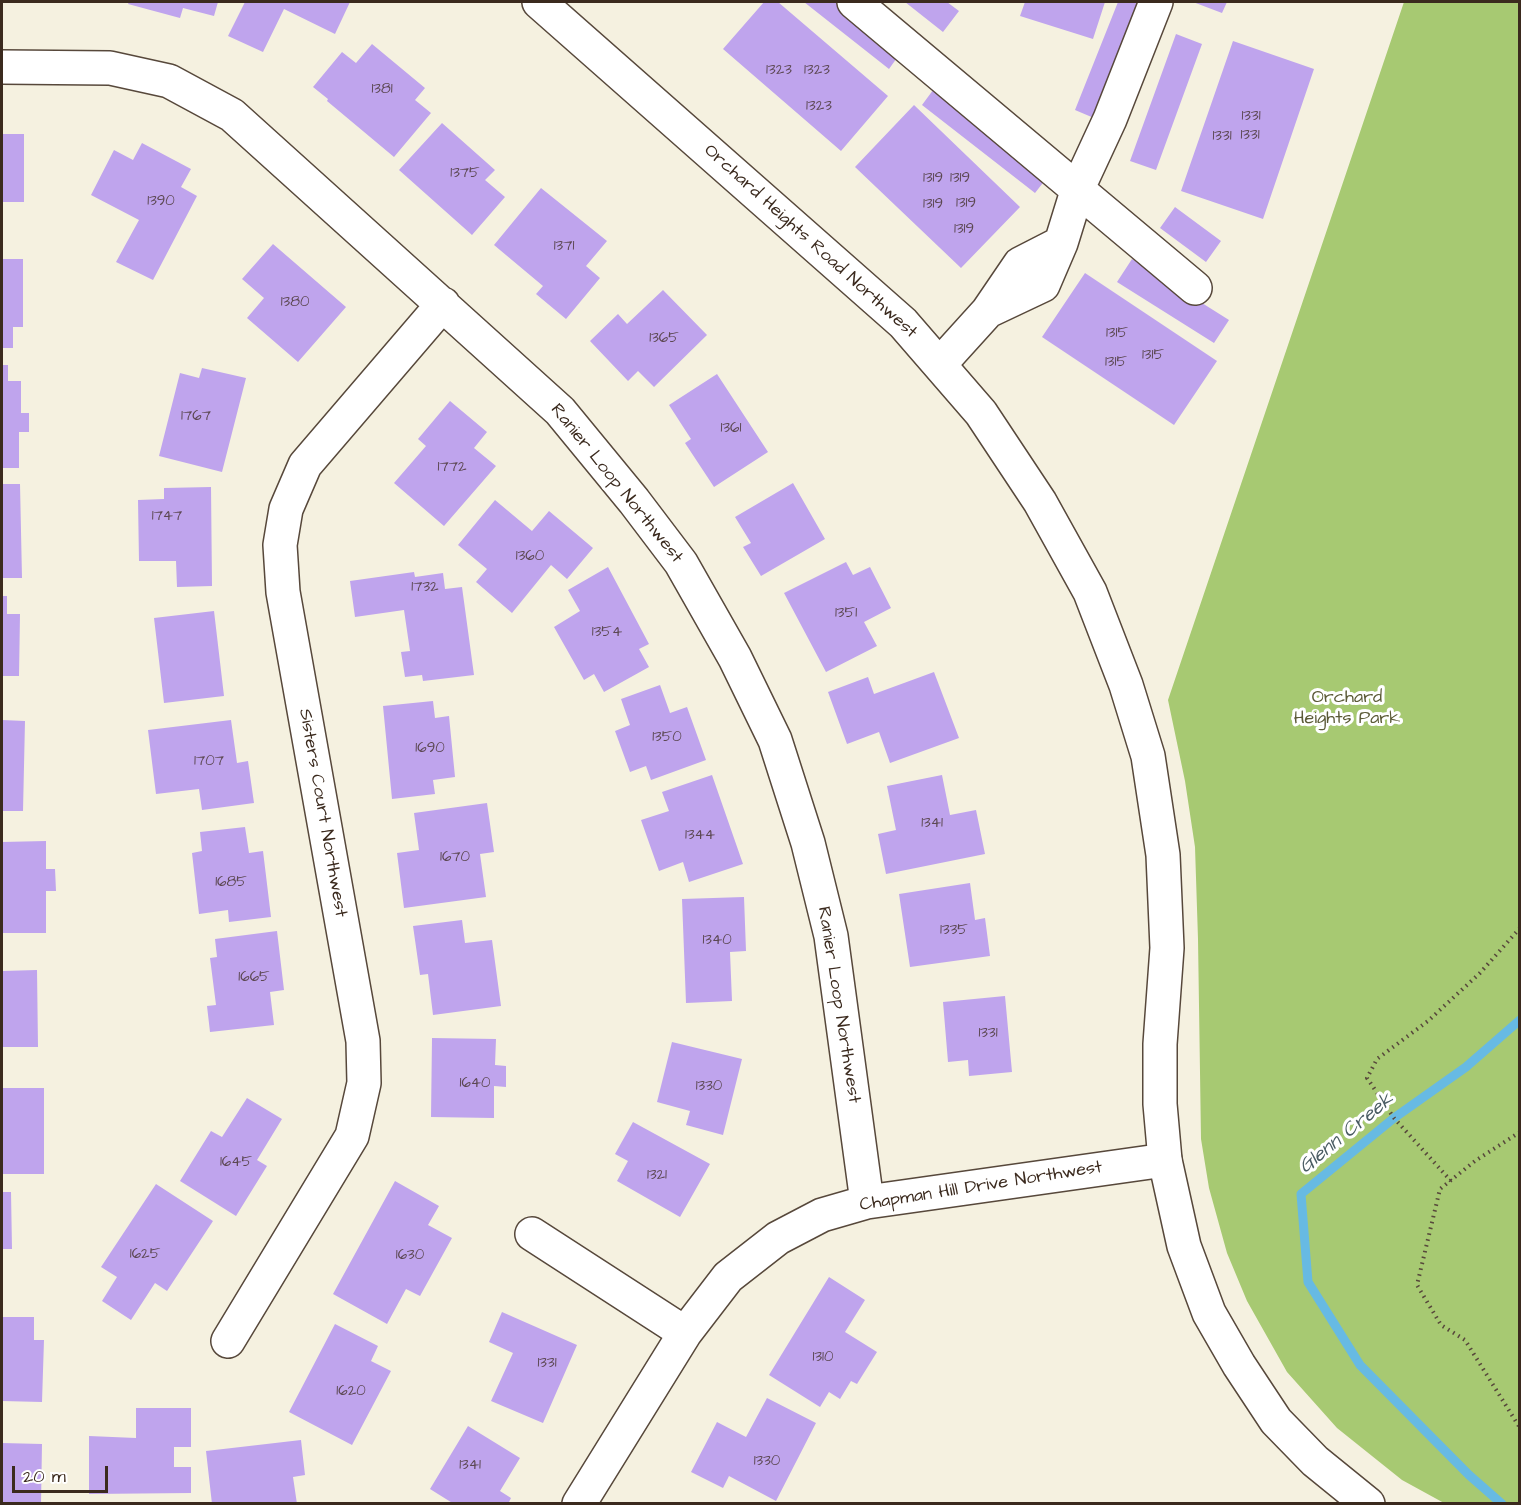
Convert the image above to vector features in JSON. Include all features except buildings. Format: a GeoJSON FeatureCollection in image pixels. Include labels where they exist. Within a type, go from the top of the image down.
{"type":"FeatureCollection","features":[{"type":"Feature","properties":{"kind":"street","name":"Orchard Heights Road Northwest"},"geometry":{"type":"LineString","coordinates":[[539,2],[903,323],[981,413],[1040,502],[1090,592],[1126,685],[1148,756],[1163,855],[1167,948],[1160,1044],[1160,1104],[1165,1160],[1184,1246],[1209,1313],[1239,1365],[1276,1420],[1315,1461],[1368,1503]]}},
{"type":"Feature","properties":{"kind":"street"},"geometry":{"type":"LineString","coordinates":[[854,2],[1195,288]]}},
{"type":"Feature","properties":{"kind":"street"},"geometry":{"type":"LineString","coordinates":[[940,364],[988,311],[1020,264],[1061,243],[1078,188],[1110,119],[1156,2]]}},
{"type":"Feature","properties":{"kind":"street","name":"Ranier Loop Northwest"},"geometry":{"type":"LineString","coordinates":[[2,67],[110,68],[169,81],[232,115],[560,411],[634,501],[681,563],[735,658],[770,729],[808,843],[831,936],[867,1202]]}},
{"type":"Feature","properties":{"kind":"street","name":"Sisters Court Northwest"},"geometry":{"type":"LineString","coordinates":[[228,1341],[352,1136],[364,1083],[363,1041],[282,592],[280,545],[285,509],[305,465],[443,304]]}},
{"type":"Feature","properties":{"kind":"street","name":"Chapman Hill Drive Northwest"},"geometry":{"type":"LineString","coordinates":[[579,1503],[685,1333],[728,1277],[777,1238],[822,1215],[867,1202],[1165,1160]]}},
{"type":"Feature","properties":{"kind":"street"},"geometry":{"type":"LineString","coordinates":[[532,1234],[685,1333]]}},
{"type":"Feature","properties":{"kind":"path"},"geometry":{"type":"LineString","coordinates":[[1451,1181],[1394,1118],[1367,1078],[1377,1059],[1428,1021],[1480,973],[1520,928]]}},
{"type":"Feature","properties":{"kind":"path"},"geometry":{"type":"LineString","coordinates":[[1520,1132],[1475,1161],[1440,1189],[1417,1285],[1441,1325],[1465,1341],[1520,1428]]}},
{"type":"Feature","properties":{"kind":"green space","name":"Orchard Heights Park"},"geometry":{"type":"Polygon","coordinates":[[[1404,2],[1519,2],[1519,1503],[1444,1503],[1402,1480],[1337,1428],[1287,1372],[1247,1301],[1227,1253],[1209,1188],[1201,1139],[1195,847],[1185,781],[1168,700],[1404,2]]]}},
{"type":"Feature","properties":{"kind":"waterway","name":"Glenn Creek"},"geometry":{"type":"LineString","coordinates":[[1502,1504],[1469,1475],[1360,1365],[1308,1282],[1301,1194],[1394,1118],[1466,1067],[1520,1020]]}}]}
